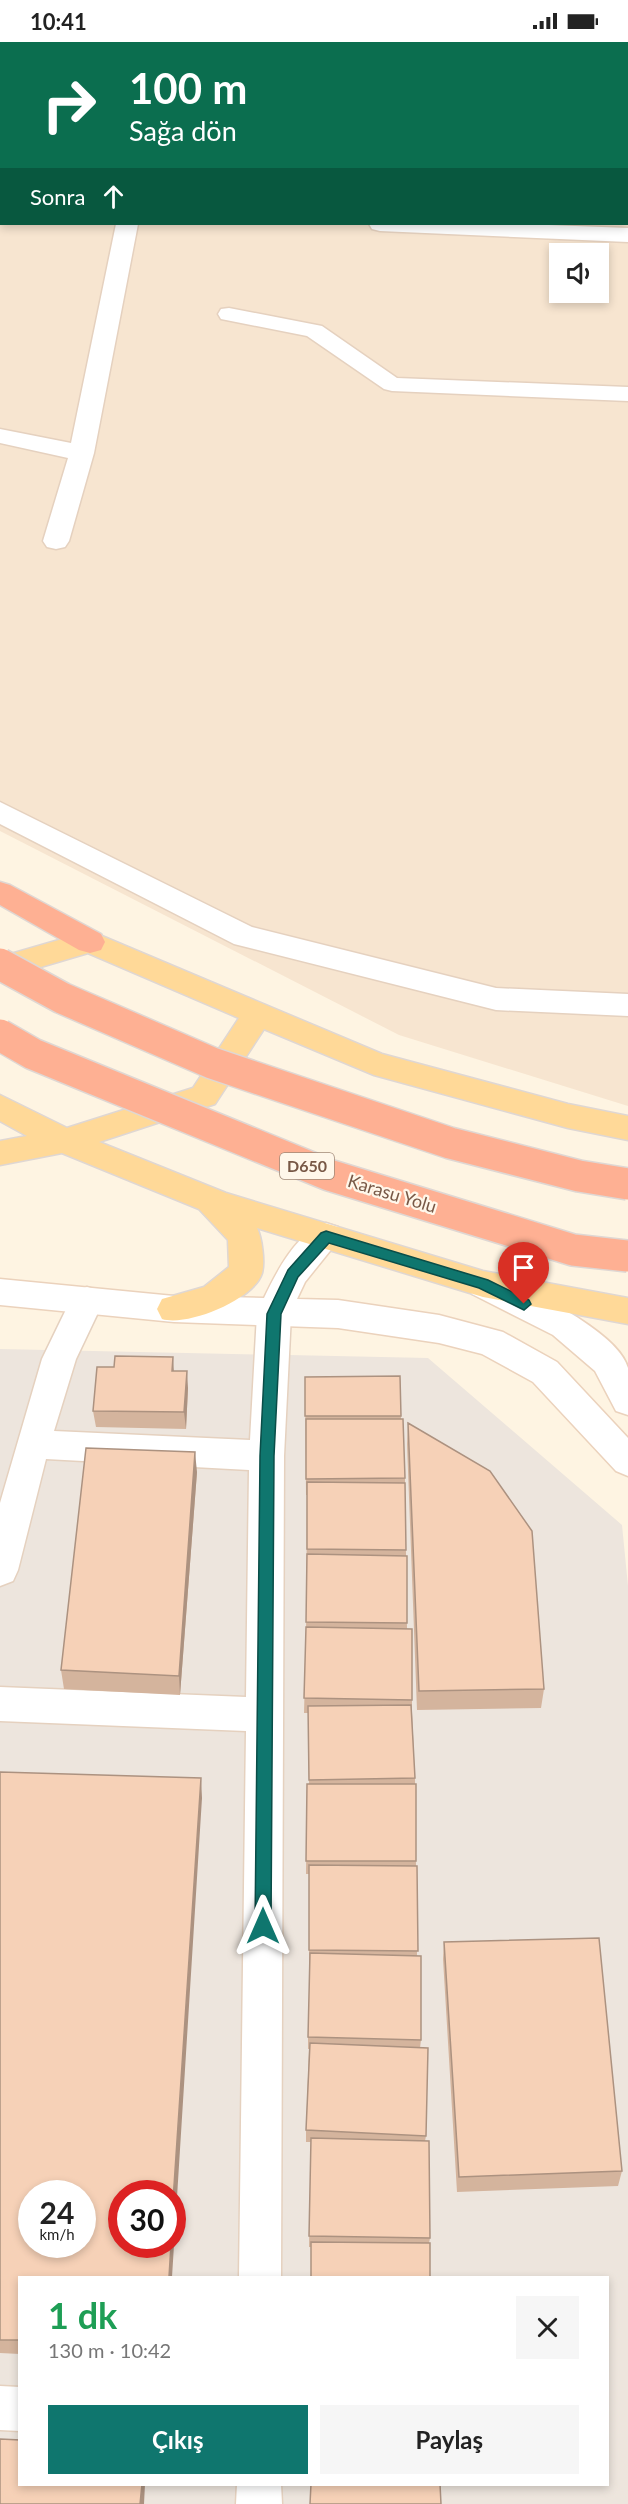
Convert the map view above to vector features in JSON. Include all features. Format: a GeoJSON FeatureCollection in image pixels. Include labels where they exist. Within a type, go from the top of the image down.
{"type":"FeatureCollection","features":[{"type":"Feature","properties":{"kind":"highway"},"geometry":{"type":"LineString","coordinates":[[0,892],[90,942]]}},
{"type":"Feature","properties":{"kind":"highway"},"geometry":{"type":"LineString","coordinates":[[0,966],[62,998],[212,1063],[450,1143],[579,1176],[628,1184]]}},
{"type":"Feature","properties":{"kind":"highway","name":"Karasu Yolu"},"geometry":{"type":"LineString","coordinates":[[0,1035],[33,1054],[328,1175],[573,1250],[628,1256]]}},
{"type":"Feature","properties":{"kind":"main road"},"geometry":{"type":"LineString","coordinates":[[0,966],[90,942],[374,1064],[568,1116],[628,1128]]}},
{"type":"Feature","properties":{"kind":"main road"},"geometry":{"type":"LineString","coordinates":[[0,1153],[64,1141],[204,1096],[257,1014]]}},
{"type":"Feature","properties":{"kind":"main road"},"geometry":{"type":"LineString","coordinates":[[0,1107],[64,1141],[207,1199],[483,1284],[628,1311]]}},
{"type":"Feature","properties":{"kind":"main road"},"geometry":{"type":"LineString","coordinates":[[174,1309],[214,1298],[246,1272],[244,1234],[207,1199]]}},
{"type":"Feature","properties":{"kind":"street"},"geometry":{"type":"LineString","coordinates":[[56,541],[82,453],[127,225]]}},
{"type":"Feature","properties":{"kind":"street"},"geometry":{"type":"LineString","coordinates":[[401,225],[628,236]]}},
{"type":"Feature","properties":{"kind":"street"},"geometry":{"type":"LineString","coordinates":[[0,436],[82,453]]}},
{"type":"Feature","properties":{"kind":"street"},"geometry":{"type":"LineString","coordinates":[[0,812],[244,936],[496,999],[628,1005]]}},
{"type":"Feature","properties":{"kind":"street"},"geometry":{"type":"LineString","coordinates":[[260,2276],[267,1456],[274,1314],[292,1274],[326,1236]]}},
{"type":"Feature","properties":{"kind":"street"},"geometry":{"type":"LineString","coordinates":[[483,1284],[565,1325],[607,1361],[628,1401]]}},
{"type":"Feature","properties":{"kind":"street"},"geometry":{"type":"LineString","coordinates":[[0,1292],[174,1309],[274,1314],[338,1314],[440,1329],[491,1342],[545,1372],[628,1461]]}},
{"type":"Feature","properties":{"kind":"street"},"geometry":{"type":"LineString","coordinates":[[0,1570],[33,1444],[59,1359],[87,1300]]}},
{"type":"Feature","properties":{"kind":"street"},"geometry":{"type":"LineString","coordinates":[[33,1444],[267,1456]]}},
{"type":"Feature","properties":{"kind":"street"},"geometry":{"type":"LineString","coordinates":[[0,1704],[264,1715]]}},
{"type":"Feature","properties":{"kind":"street"},"geometry":{"type":"LineString","coordinates":[[0,2408],[18,2409]]}},
{"type":"Feature","properties":{"kind":"street"},"geometry":{"type":"LineString","coordinates":[[259,2486],[259,2504]]}},
{"type":"Feature","properties":{"kind":"lane"},"geometry":{"type":"LineString","coordinates":[[229,314],[314,331],[392,384],[628,394]]}},
{"type":"Feature","properties":{"kind":"shaded area"},"geometry":{"type":"Polygon","coordinates":[[[0,225],[628,225],[628,1106],[399,1035],[0,831],[0,225]]]}},
{"type":"Feature","properties":{"kind":"shaded area"},"geometry":{"type":"Polygon","coordinates":[[[0,1349],[428,1358],[622,1525],[628,1586],[628,2504],[0,2504],[0,1349]]]}},
{"type":"Feature","properties":{"kind":"building"},"geometry":{"type":"Polygon","coordinates":[[[115,1356],[173,1357],[172,1371],[187,1371],[184,1412],[93,1411],[97,1367],[114,1367],[115,1356]]]}},
{"type":"Feature","properties":{"kind":"building"},"geometry":{"type":"Polygon","coordinates":[[[400,1376],[401,1416],[305,1416],[305,1377],[400,1376]]]}},
{"type":"Feature","properties":{"kind":"building"},"geometry":{"type":"Polygon","coordinates":[[[306,1419],[403,1419],[405,1478],[306,1479],[306,1419]]]}},
{"type":"Feature","properties":{"kind":"building"},"geometry":{"type":"Polygon","coordinates":[[[408,1423],[490,1471],[532,1531],[544,1689],[419,1691],[408,1423]]]}},
{"type":"Feature","properties":{"kind":"building"},"geometry":{"type":"Polygon","coordinates":[[[86,1448],[195,1452],[179,1676],[61,1670],[86,1448]]]}},
{"type":"Feature","properties":{"kind":"building"},"geometry":{"type":"Polygon","coordinates":[[[307,1482],[405,1483],[406,1550],[307,1549],[307,1482]]]}},
{"type":"Feature","properties":{"kind":"building"},"geometry":{"type":"Polygon","coordinates":[[[307,1554],[407,1556],[407,1623],[306,1622],[307,1554]]]}},
{"type":"Feature","properties":{"kind":"building"},"geometry":{"type":"Polygon","coordinates":[[[306,1627],[412,1629],[412,1700],[304,1698],[306,1627]]]}},
{"type":"Feature","properties":{"kind":"building"},"geometry":{"type":"Polygon","coordinates":[[[411,1705],[415,1778],[309,1780],[308,1706],[411,1705]]]}},
{"type":"Feature","properties":{"kind":"building"},"geometry":{"type":"Polygon","coordinates":[[[0,1772],[201,1778],[174,2180],[108,2180],[108,2258],[170,2258],[169,2276],[18,2276],[18,2340],[0,2340],[0,1772]]]}},
{"type":"Feature","properties":{"kind":"building"},"geometry":{"type":"Polygon","coordinates":[[[307,1784],[416,1784],[416,1861],[306,1861],[307,1784]]]}},
{"type":"Feature","properties":{"kind":"building"},"geometry":{"type":"Polygon","coordinates":[[[309,1865],[417,1866],[418,1951],[309,1950],[309,1865]]]}},
{"type":"Feature","properties":{"kind":"building"},"geometry":{"type":"Polygon","coordinates":[[[599,1938],[622,2171],[459,2177],[444,1942],[599,1938]]]}},
{"type":"Feature","properties":{"kind":"building"},"geometry":{"type":"Polygon","coordinates":[[[310,1953],[421,1956],[421,2040],[308,2037],[310,1953]]]}},
{"type":"Feature","properties":{"kind":"building"},"geometry":{"type":"Polygon","coordinates":[[[310,2043],[428,2048],[426,2136],[306,2130],[310,2043]]]}},
{"type":"Feature","properties":{"kind":"building"},"geometry":{"type":"Polygon","coordinates":[[[311,2138],[429,2141],[430,2238],[309,2236],[311,2138]]]}},
{"type":"Feature","properties":{"kind":"building"},"geometry":{"type":"Polygon","coordinates":[[[311,2242],[430,2243],[430,2276],[311,2276],[311,2242]]]}},
{"type":"Feature","properties":{"kind":"building"},"geometry":{"type":"Polygon","coordinates":[[[0,2439],[18,2440],[18,2486],[142,2486],[140,2504],[0,2504],[0,2439]]]}},
{"type":"Feature","properties":{"kind":"building"},"geometry":{"type":"Polygon","coordinates":[[[311,2486],[440,2486],[441,2504],[310,2504],[311,2486]]]}},
{"type":"Feature","properties":{"kind":"route"},"geometry":{"type":"LineString","coordinates":[[263,1926],[267,1456],[274,1314],[292,1274],[326,1236],[483,1284],[524,1304]]}}]}
